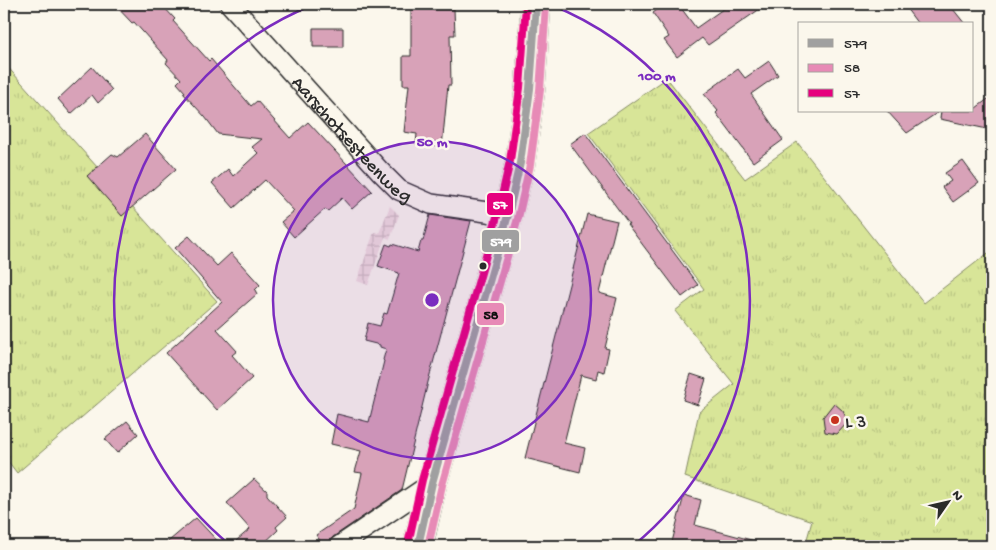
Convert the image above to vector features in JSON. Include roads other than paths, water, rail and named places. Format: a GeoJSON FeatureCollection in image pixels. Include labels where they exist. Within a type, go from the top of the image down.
{"type":"FeatureCollection","features":[{"type":"Feature","properties":{"kind":"main road"},"geometry":{"type":"LineString","coordinates":[[418,546],[432,483],[508,215],[520,163],[530,89],[536,4]]}},
{"type":"Feature","properties":{"kind":"street","name":"Aarschotsesteenweg"},"geometry":{"type":"LineString","coordinates":[[230,4],[380,171],[400,190],[432,204],[508,215]]}},
{"type":"Feature","properties":{"kind":"street"},"geometry":{"type":"LineString","coordinates":[[339,546],[432,483]]}},
{"type":"Feature","properties":{"kind":"place","name":"L 3"},"geometry":{"type":"Point","coordinates":[835,420]}}]}
